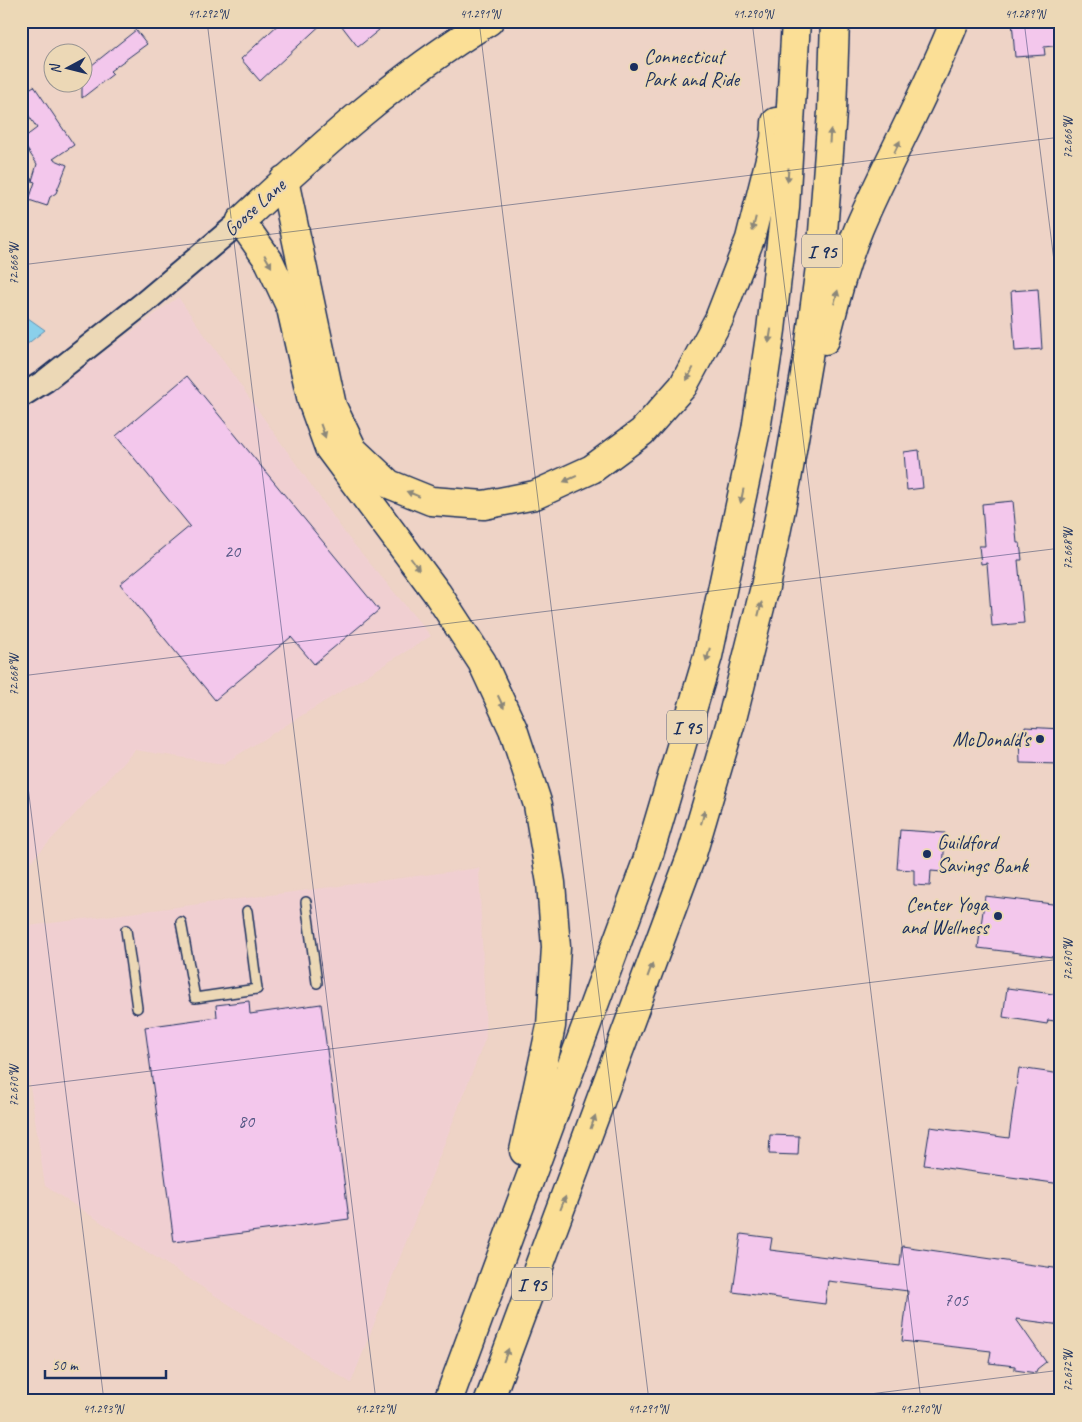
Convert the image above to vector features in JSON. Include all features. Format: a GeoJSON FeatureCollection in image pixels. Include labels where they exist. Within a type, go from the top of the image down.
{"type":"FeatureCollection","features":[{"type":"Feature","properties":{"kind":"main road","name":"Goose Lane"},"geometry":{"type":"LineString","coordinates":[[241,221],[356,116],[448,46],[489,21]]}},
{"type":"Feature","properties":{"kind":"main road"},"geometry":{"type":"LineString","coordinates":[[284,180],[332,406],[353,450],[389,484],[430,501],[484,504],[535,495],[592,469],[642,432],[683,386],[719,318],[750,239],[774,139],[786,21]]}},
{"type":"Feature","properties":{"kind":"main road","name":"I 95"},"geometry":{"type":"LineString","coordinates":[[448,1401],[647,861],[708,656],[756,430],[771,330],[785,208],[796,21]]}},
{"type":"Feature","properties":{"kind":"main road","name":"I 95"},"geometry":{"type":"LineString","coordinates":[[488,1401],[692,854],[734,715],[765,587],[787,479],[821,259],[832,112],[835,21]]}},
{"type":"Feature","properties":{"kind":"main road"},"geometry":{"type":"LineString","coordinates":[[787,479],[844,267],[859,228],[942,54],[954,21]]}},
{"type":"Feature","properties":{"kind":"main road"},"geometry":{"type":"LineString","coordinates":[[241,221],[269,261],[291,308],[312,401],[329,448],[437,593],[482,662],[513,728],[538,805],[551,882],[556,947],[551,1026],[530,1128],[465,1355]]}},
{"type":"Feature","properties":{"kind":"street","name":"Goose Lane"},"geometry":{"type":"LineString","coordinates":[[21,396],[45,381],[241,221]]}},
{"type":"Feature","properties":{"kind":"lane"},"geometry":{"type":"LineString","coordinates":[[306,902],[317,983]]}},
{"type":"Feature","properties":{"kind":"lane"},"geometry":{"type":"LineString","coordinates":[[181,922],[195,998],[257,989],[247,912]]}},
{"type":"Feature","properties":{"kind":"lane"},"geometry":{"type":"LineString","coordinates":[[126,930],[137,1008]]}},
{"type":"Feature","properties":{"kind":"shaded area"},"geometry":{"type":"Polygon","coordinates":[[[178,297],[347,536],[431,636],[223,764],[135,750],[21,872],[21,414],[178,297]]]}},
{"type":"Feature","properties":{"kind":"shaded area"},"geometry":{"type":"Polygon","coordinates":[[[479,868],[486,1037],[351,1383],[45,1186],[21,1025],[21,927],[479,868]]]}},
{"type":"Feature","properties":{"kind":"water"},"geometry":{"type":"Polygon","coordinates":[[[21,313],[45,330],[21,349],[21,313]]]}},
{"type":"Feature","properties":{"kind":"building"},"geometry":{"type":"Polygon","coordinates":[[[282,21],[325,21],[260,81],[241,59],[282,21]]]}},
{"type":"Feature","properties":{"kind":"building"},"geometry":{"type":"Polygon","coordinates":[[[338,21],[372,21],[379,30],[358,47],[338,21]]]}},
{"type":"Feature","properties":{"kind":"building"},"geometry":{"type":"Polygon","coordinates":[[[1012,21],[1061,21],[1061,45],[1044,47],[1045,55],[1015,57],[1012,21]]]}},
{"type":"Feature","properties":{"kind":"building"},"geometry":{"type":"Polygon","coordinates":[[[136,30],[147,44],[110,71],[113,74],[92,90],[92,65],[136,30]]]}},
{"type":"Feature","properties":{"kind":"building"},"geometry":{"type":"Polygon","coordinates":[[[34,86],[74,145],[53,159],[67,165],[56,193],[50,197],[47,206],[29,200],[35,182],[32,181],[37,164],[21,140],[37,128],[21,104],[21,94],[34,86]]]}},
{"type":"Feature","properties":{"kind":"building"},"geometry":{"type":"Polygon","coordinates":[[[82,92],[90,92],[82,98],[82,92]]]}},
{"type":"Feature","properties":{"kind":"building"},"geometry":{"type":"Polygon","coordinates":[[[1038,289],[1042,349],[1015,351],[1011,291],[1038,289]]]}},
{"type":"Feature","properties":{"kind":"building"},"geometry":{"type":"Polygon","coordinates":[[[187,376],[379,610],[314,664],[291,637],[215,700],[120,584],[190,526],[116,436],[187,376]]]}},
{"type":"Feature","properties":{"kind":"building"},"geometry":{"type":"Polygon","coordinates":[[[919,450],[923,488],[907,490],[904,452],[919,450]]]}},
{"type":"Feature","properties":{"kind":"building"},"geometry":{"type":"Polygon","coordinates":[[[1013,501],[1017,543],[1020,543],[1022,560],[1018,560],[1024,623],[992,626],[987,563],[981,564],[979,546],[985,546],[982,504],[1013,501]]]}},
{"type":"Feature","properties":{"kind":"building","name":"McDonald's"},"geometry":{"type":"Polygon","coordinates":[[[1025,727],[1061,729],[1061,764],[1020,763],[1019,732],[1025,732],[1025,727]]]}},
{"type":"Feature","properties":{"kind":"building"},"geometry":{"type":"Polygon","coordinates":[[[900,830],[945,833],[943,872],[931,871],[930,886],[914,885],[914,870],[897,869],[900,830]]]}},
{"type":"Feature","properties":{"kind":"building"},"geometry":{"type":"Polygon","coordinates":[[[985,896],[1061,905],[1061,958],[978,948],[985,896]]]}},
{"type":"Feature","properties":{"kind":"building"},"geometry":{"type":"Polygon","coordinates":[[[1007,988],[1061,995],[1061,1022],[1048,1020],[1047,1024],[1003,1017],[1007,988]]]}},
{"type":"Feature","properties":{"kind":"building"},"geometry":{"type":"Polygon","coordinates":[[[249,1001],[250,1014],[321,1004],[349,1219],[174,1242],[145,1027],[217,1017],[216,1005],[249,1001]]]}},
{"type":"Feature","properties":{"kind":"building"},"geometry":{"type":"Polygon","coordinates":[[[1019,1068],[1061,1074],[1061,1184],[924,1165],[930,1127],[1009,1138],[1019,1068]]]}},
{"type":"Feature","properties":{"kind":"building"},"geometry":{"type":"Polygon","coordinates":[[[770,1135],[799,1136],[798,1155],[769,1154],[770,1135]]]}},
{"type":"Feature","properties":{"kind":"building"},"geometry":{"type":"Polygon","coordinates":[[[741,1234],[772,1238],[770,1250],[900,1266],[902,1246],[1061,1269],[1061,1325],[1016,1319],[1046,1362],[1037,1369],[1036,1373],[1015,1370],[1015,1366],[989,1363],[991,1351],[902,1341],[908,1291],[828,1281],[825,1304],[733,1292],[741,1234]]]}},
{"type":"Feature","properties":{"kind":"place","name":"Connecticut Park and Ride"},"geometry":{"type":"Point","coordinates":[634,67]}},
{"type":"Feature","properties":{"kind":"place","name":"McDonald's"},"geometry":{"type":"Point","coordinates":[1040,739]}},
{"type":"Feature","properties":{"kind":"place","name":"Guildford Savings Bank"},"geometry":{"type":"Point","coordinates":[927,854]}},
{"type":"Feature","properties":{"kind":"place","name":"Center Yoga and Wellness"},"geometry":{"type":"Point","coordinates":[998,916]}}]}
